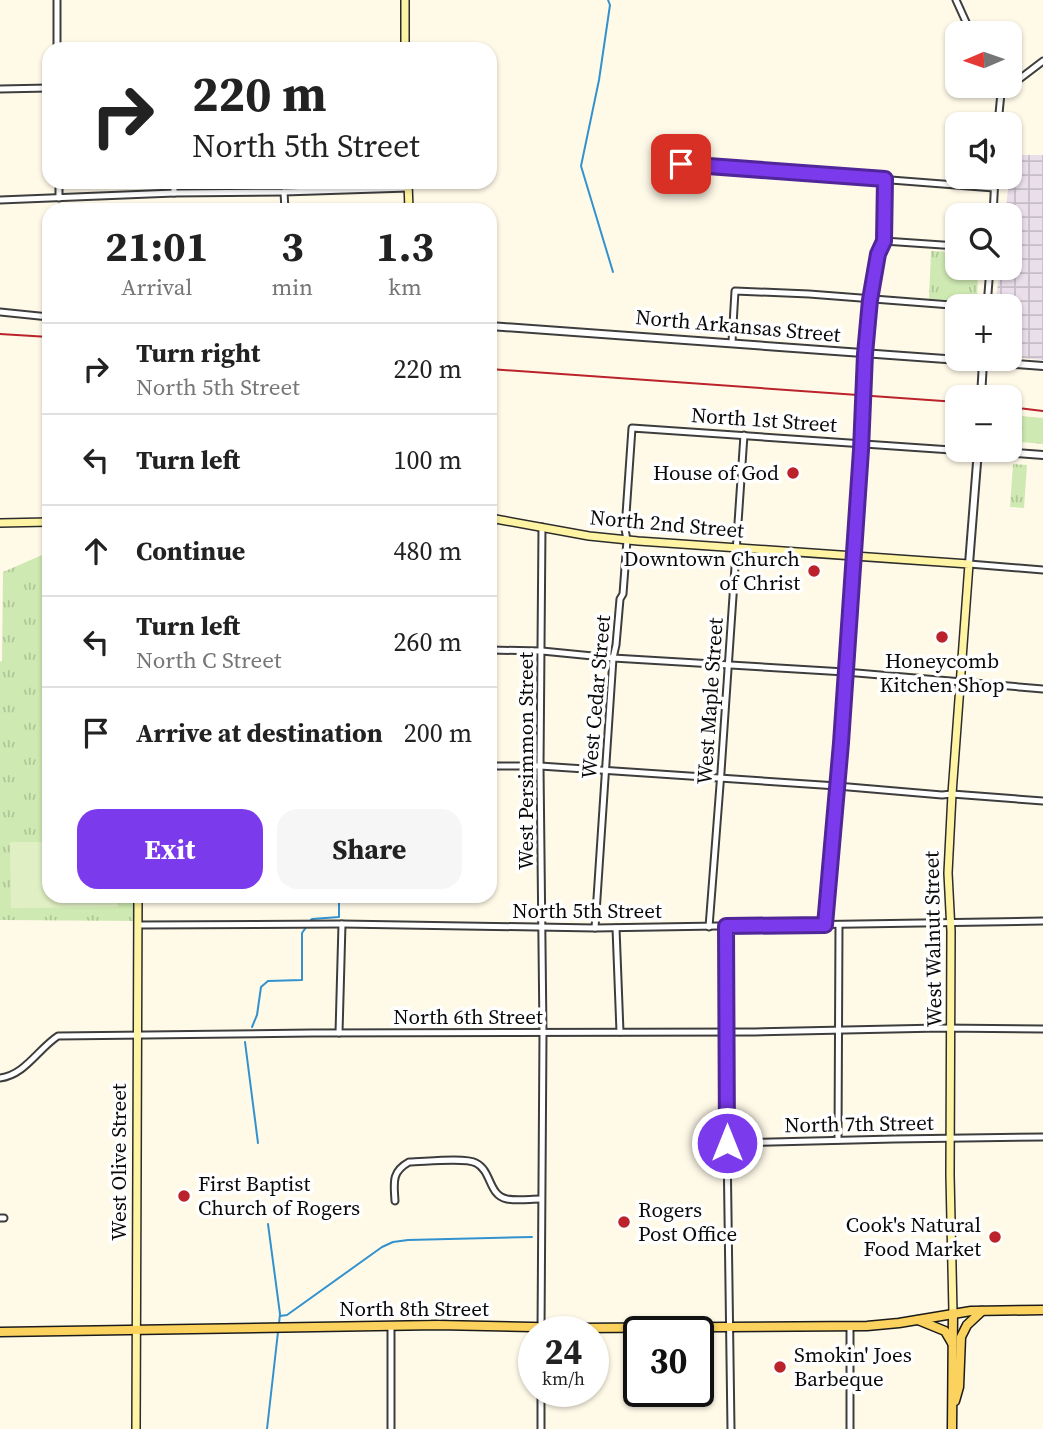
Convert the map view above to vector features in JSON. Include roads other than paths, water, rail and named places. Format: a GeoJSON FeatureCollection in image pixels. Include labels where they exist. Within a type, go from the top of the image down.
{"type":"FeatureCollection","features":[{"type":"Feature","properties":{"kind":"main road"},"geometry":{"type":"LineString","coordinates":[[405,0],[405,42]]}},
{"type":"Feature","properties":{"kind":"main road","name":"North 2nd Street"},"geometry":{"type":"LineString","coordinates":[[497,519],[627,540],[969,564]]}},
{"type":"Feature","properties":{"kind":"main road"},"geometry":{"type":"LineString","coordinates":[[0,523],[42,522]]}},
{"type":"Feature","properties":{"kind":"main road","name":"West Walnut Street"},"geometry":{"type":"LineString","coordinates":[[952,1429],[951,922],[948,873],[969,564]]}},
{"type":"Feature","properties":{"kind":"main road","name":"West Olive Street"},"geometry":{"type":"LineString","coordinates":[[136,1429],[138,903]]}},
{"type":"Feature","properties":{"kind":"main road","name":"North 8th Street"},"geometry":{"type":"LineString","coordinates":[[609,1328],[850,1326],[899,1323],[953,1313],[1043,1310]]}},
{"type":"Feature","properties":{"kind":"main road"},"geometry":{"type":"LineString","coordinates":[[952,1410],[959,1387],[961,1336],[967,1325],[982,1311]]}},
{"type":"Feature","properties":{"kind":"main road"},"geometry":{"type":"LineString","coordinates":[[915,1319],[945,1331],[953,1343]]}},
{"type":"Feature","properties":{"kind":"main road","name":"North 8th Street"},"geometry":{"type":"LineString","coordinates":[[0,1332],[438,1325],[518,1328]]}},
{"type":"Feature","properties":{"kind":"street"},"geometry":{"type":"LineString","coordinates":[[57,0],[57,42]]}},
{"type":"Feature","properties":{"kind":"street"},"geometry":{"type":"LineString","coordinates":[[956,0],[966,21]]}},
{"type":"Feature","properties":{"kind":"street"},"geometry":{"type":"LineString","coordinates":[[1022,75],[1043,61]]}},
{"type":"Feature","properties":{"kind":"street"},"geometry":{"type":"LineString","coordinates":[[0,89],[42,88]]}},
{"type":"Feature","properties":{"kind":"street"},"geometry":{"type":"LineString","coordinates":[[658,162],[945,184]]}},
{"type":"Feature","properties":{"kind":"street"},"geometry":{"type":"LineString","coordinates":[[825,925],[845,672],[865,354],[870,300],[878,254],[884,241],[885,179]]}},
{"type":"Feature","properties":{"kind":"street"},"geometry":{"type":"LineString","coordinates":[[59,189],[59,198]]}},
{"type":"Feature","properties":{"kind":"street"},"geometry":{"type":"LineString","coordinates":[[0,200],[313,189]]}},
{"type":"Feature","properties":{"kind":"street"},"geometry":{"type":"LineString","coordinates":[[286,203],[289,190]]}},
{"type":"Feature","properties":{"kind":"street"},"geometry":{"type":"LineString","coordinates":[[884,241],[945,245]]}},
{"type":"Feature","properties":{"kind":"street"},"geometry":{"type":"LineString","coordinates":[[732,342],[735,291],[945,305]]}},
{"type":"Feature","properties":{"kind":"street"},"geometry":{"type":"LineString","coordinates":[[0,313],[42,316]]}},
{"type":"Feature","properties":{"kind":"street","name":"North Arkansas Street"},"geometry":{"type":"LineString","coordinates":[[497,326],[945,358]]}},
{"type":"Feature","properties":{"kind":"street","name":"North Arkansas Street"},"geometry":{"type":"LineString","coordinates":[[1022,364],[1043,366]]}},
{"type":"Feature","properties":{"kind":"street","name":"North 1st Street"},"geometry":{"type":"LineString","coordinates":[[632,428],[945,449]]}},
{"type":"Feature","properties":{"kind":"street","name":"West Cedar Street"},"geometry":{"type":"LineString","coordinates":[[595,928],[613,658],[620,599],[623,594],[627,540],[625,529],[632,428]]}},
{"type":"Feature","properties":{"kind":"street","name":"West Maple Street"},"geometry":{"type":"LineString","coordinates":[[709,926],[744,435]]}},
{"type":"Feature","properties":{"kind":"street"},"geometry":{"type":"LineString","coordinates":[[1022,453],[1043,455]]}},
{"type":"Feature","properties":{"kind":"street","name":"West Walnut Street"},"geometry":{"type":"LineString","coordinates":[[969,564],[977,462]]}},
{"type":"Feature","properties":{"kind":"street","name":"West Persimmon Street"},"geometry":{"type":"LineString","coordinates":[[541,1316],[542,527]]}},
{"type":"Feature","properties":{"kind":"street"},"geometry":{"type":"LineString","coordinates":[[969,564],[1043,570]]}},
{"type":"Feature","properties":{"kind":"street"},"geometry":{"type":"LineString","coordinates":[[497,650],[845,672],[1043,689]]}},
{"type":"Feature","properties":{"kind":"street"},"geometry":{"type":"LineString","coordinates":[[497,766],[606,770],[1043,801]]}},
{"type":"Feature","properties":{"kind":"street","name":"North 5th Street"},"geometry":{"type":"LineString","coordinates":[[138,925],[342,924],[616,928],[1043,921]]}},
{"type":"Feature","properties":{"kind":"street"},"geometry":{"type":"LineString","coordinates":[[339,1033],[342,924]]}},
{"type":"Feature","properties":{"kind":"street"},"geometry":{"type":"LineString","coordinates":[[838,1140],[839,925]]}},
{"type":"Feature","properties":{"kind":"street"},"geometry":{"type":"LineString","coordinates":[[726,926],[731,1429]]}},
{"type":"Feature","properties":{"kind":"street"},"geometry":{"type":"LineString","coordinates":[[616,928],[620,1032]]}},
{"type":"Feature","properties":{"kind":"street","name":"North 6th Street"},"geometry":{"type":"LineString","coordinates":[[0,1078],[9,1077],[58,1037],[1043,1029]]}},
{"type":"Feature","properties":{"kind":"street","name":"North 7th Street"},"geometry":{"type":"LineString","coordinates":[[727,1143],[1043,1137]]}},
{"type":"Feature","properties":{"kind":"street"},"geometry":{"type":"LineString","coordinates":[[395,1201],[394,1179],[400,1167],[409,1162],[458,1161],[471,1161],[482,1167],[498,1195],[506,1199],[541,1199]]}},
{"type":"Feature","properties":{"kind":"street"},"geometry":{"type":"LineString","coordinates":[[391,1326],[391,1429]]}},
{"type":"Feature","properties":{"kind":"street"},"geometry":{"type":"LineString","coordinates":[[850,1326],[850,1429]]}},
{"type":"Feature","properties":{"kind":"street"},"geometry":{"type":"LineString","coordinates":[[541,1407],[541,1429]]}},
{"type":"Feature","properties":{"kind":"waterway"},"geometry":{"type":"LineString","coordinates":[[608,0],[610,5],[599,80],[581,166],[613,272]]}},
{"type":"Feature","properties":{"kind":"waterway"},"geometry":{"type":"LineString","coordinates":[[310,921],[339,917],[339,903]]}},
{"type":"Feature","properties":{"kind":"waterway"},"geometry":{"type":"LineString","coordinates":[[252,1027],[257,1015],[261,987],[268,981],[302,980],[302,933],[307,926]]}},
{"type":"Feature","properties":{"kind":"waterway"},"geometry":{"type":"LineString","coordinates":[[245,1042],[258,1143]]}},
{"type":"Feature","properties":{"kind":"waterway"},"geometry":{"type":"LineString","coordinates":[[268,1224],[279,1324]]}},
{"type":"Feature","properties":{"kind":"waterway"},"geometry":{"type":"LineString","coordinates":[[280,1316],[287,1315],[382,1247],[393,1242],[532,1237]]}},
{"type":"Feature","properties":{"kind":"waterway"},"geometry":{"type":"LineString","coordinates":[[267,1429],[278,1332]]}},
{"type":"Feature","properties":{"kind":"railway"},"geometry":{"type":"LineString","coordinates":[[0,334],[42,337]]}},
{"type":"Feature","properties":{"kind":"railway"},"geometry":{"type":"LineString","coordinates":[[497,369],[945,401]]}},
{"type":"Feature","properties":{"kind":"railway"},"geometry":{"type":"LineString","coordinates":[[1022,408],[1043,411]]}},
{"type":"Feature","properties":{"kind":"place","name":"House of God"},"geometry":{"type":"Point","coordinates":[793,473]}},
{"type":"Feature","properties":{"kind":"place","name":"Downtown Church of Christ"},"geometry":{"type":"Point","coordinates":[814,571]}},
{"type":"Feature","properties":{"kind":"place","name":"Honeycomb Kitchen Shop"},"geometry":{"type":"Point","coordinates":[942,637]}},
{"type":"Feature","properties":{"kind":"place","name":"First Baptist Church of Rogers"},"geometry":{"type":"Point","coordinates":[184,1196]}},
{"type":"Feature","properties":{"kind":"place","name":"Rogers Post Office"},"geometry":{"type":"Point","coordinates":[624,1222]}},
{"type":"Feature","properties":{"kind":"place","name":"Cook's Natural Food Market"},"geometry":{"type":"Point","coordinates":[995,1237]}},
{"type":"Feature","properties":{"kind":"place","name":"Smokin' Joes Barbeque"},"geometry":{"type":"Point","coordinates":[780,1367]}}]}
